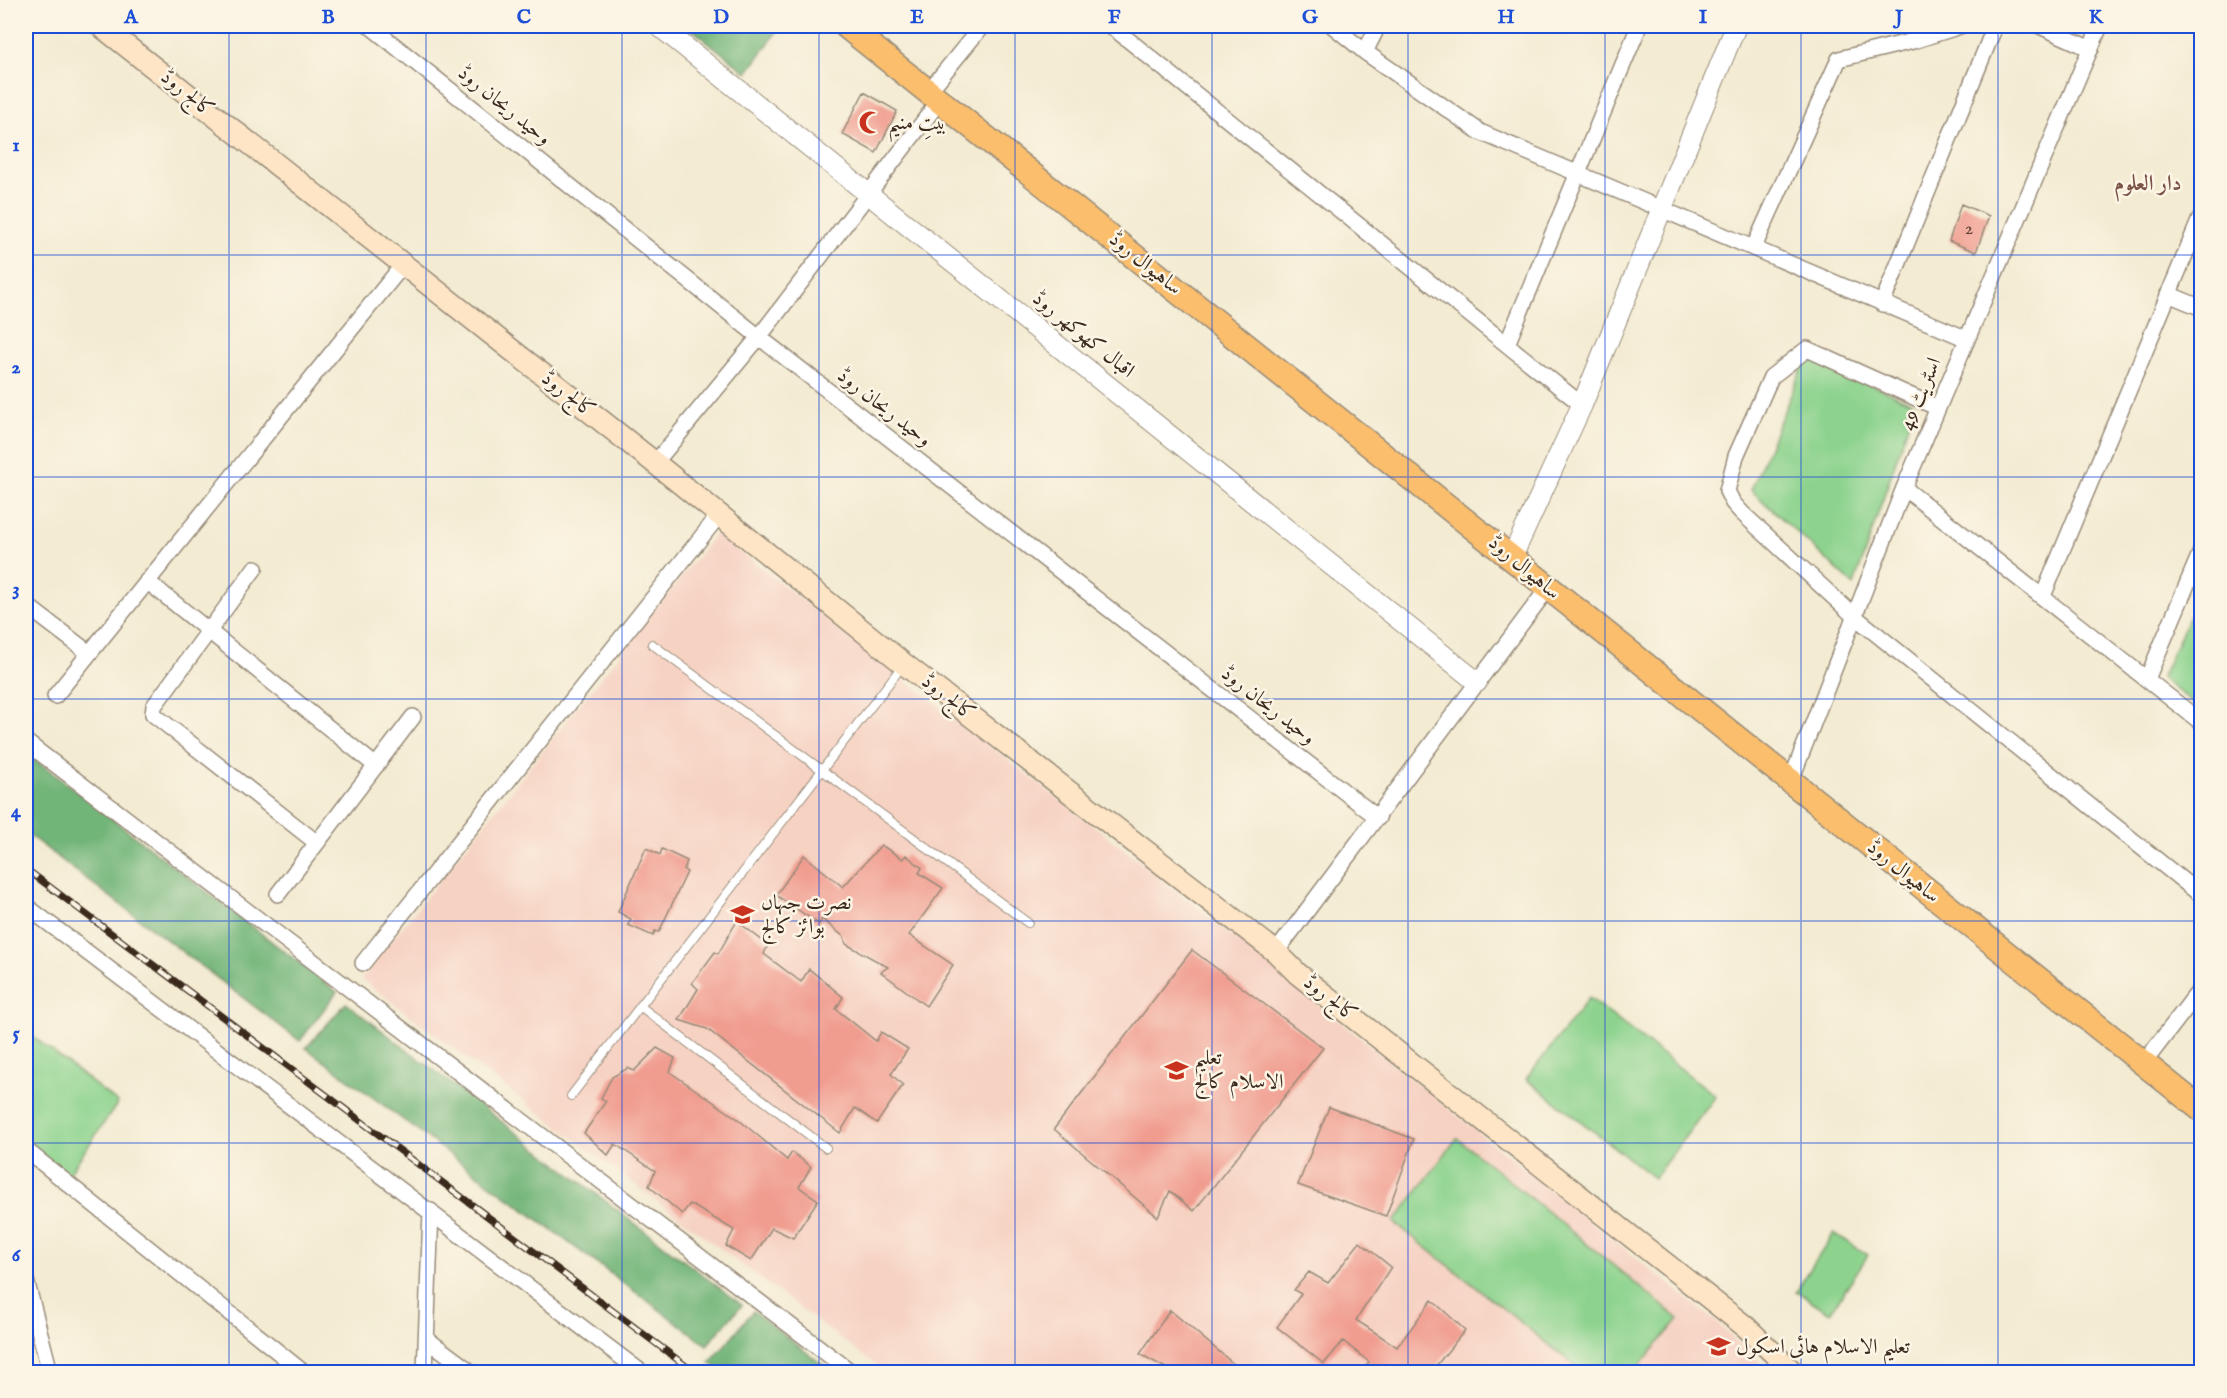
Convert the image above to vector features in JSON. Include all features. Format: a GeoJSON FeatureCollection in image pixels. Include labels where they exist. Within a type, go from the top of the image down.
{"type":"FeatureCollection","features":[{"type":"Feature","properties":{"kind":"main road","name":"کالج روڈ"},"geometry":{"type":"LineString","coordinates":[[101,26],[402,266],[655,463],[904,664],[1276,952],[1298,974],[1746,1328],[1793,1372]]}},
{"type":"Feature","properties":{"kind":"main road","name":"ساہیوال روڈ"},"geometry":{"type":"LineString","coordinates":[[846,26],[1512,557],[1790,783],[2202,1110]]}},
{"type":"Feature","properties":{"kind":"street","name":"وحید ریحان روڈ"},"geometry":{"type":"LineString","coordinates":[[370,26],[759,337],[1378,818]]}},
{"type":"Feature","properties":{"kind":"street","name":"اقبال کھوکھر روڈ"},"geometry":{"type":"LineString","coordinates":[[659,26],[1477,682]]}},
{"type":"Feature","properties":{"kind":"street"},"geometry":{"type":"LineString","coordinates":[[655,463],[759,337],[868,194],[982,26]]}},
{"type":"Feature","properties":{"kind":"street"},"geometry":{"type":"LineString","coordinates":[[1111,26],[1582,405]]}},
{"type":"Feature","properties":{"kind":"street"},"geometry":{"type":"LineString","coordinates":[[1334,26],[1365,52],[1480,132],[1967,339]]}},
{"type":"Feature","properties":{"kind":"street"},"geometry":{"type":"LineString","coordinates":[[1365,52],[1378,26]]}},
{"type":"Feature","properties":{"kind":"street"},"geometry":{"type":"LineString","coordinates":[[1507,344],[1639,26]]}},
{"type":"Feature","properties":{"kind":"street"},"geometry":{"type":"LineString","coordinates":[[1512,557],[1582,405],[1736,26]]}},
{"type":"Feature","properties":{"kind":"street"},"geometry":{"type":"LineString","coordinates":[[1754,247],[1839,59],[1913,42],[1960,26]]}},
{"type":"Feature","properties":{"kind":"street"},"geometry":{"type":"LineString","coordinates":[[1882,304],[1995,26]]}},
{"type":"Feature","properties":{"kind":"street"},"geometry":{"type":"LineString","coordinates":[[2040,26],[2091,50]]}},
{"type":"Feature","properties":{"kind":"street","name":"اسٹریٹ 49"},"geometry":{"type":"LineString","coordinates":[[1790,783],[1904,488],[2100,26]]}},
{"type":"Feature","properties":{"kind":"street"},"geometry":{"type":"LineString","coordinates":[[2043,596],[2202,214]]}},
{"type":"Feature","properties":{"kind":"street"},"geometry":{"type":"LineString","coordinates":[[55,696],[402,266]]}},
{"type":"Feature","properties":{"kind":"street"},"geometry":{"type":"LineString","coordinates":[[2168,294],[2202,308]]}},
{"type":"Feature","properties":{"kind":"street"},"geometry":{"type":"LineString","coordinates":[[1938,408],[1807,349],[1771,377],[1736,456],[1727,491],[1733,503],[1854,616],[2202,896]]}},
{"type":"Feature","properties":{"kind":"street"},"geometry":{"type":"LineString","coordinates":[[1904,488],[2202,723]]}},
{"type":"Feature","properties":{"kind":"street"},"geometry":{"type":"LineString","coordinates":[[363,963],[719,515]]}},
{"type":"Feature","properties":{"kind":"street"},"geometry":{"type":"LineString","coordinates":[[2147,679],[2202,549]]}},
{"type":"Feature","properties":{"kind":"street"},"geometry":{"type":"LineString","coordinates":[[255,568],[154,706],[153,714],[317,843]]}},
{"type":"Feature","properties":{"kind":"street"},"geometry":{"type":"LineString","coordinates":[[147,581],[376,766]]}},
{"type":"Feature","properties":{"kind":"street"},"geometry":{"type":"LineString","coordinates":[[1276,952],[1548,588]]}},
{"type":"Feature","properties":{"kind":"street"},"geometry":{"type":"LineString","coordinates":[[26,605],[89,653]]}},
{"type":"Feature","properties":{"kind":"street"},"geometry":{"type":"LineString","coordinates":[[278,894],[413,717]]}},
{"type":"Feature","properties":{"kind":"street"},"geometry":{"type":"LineString","coordinates":[[26,742],[851,1372]]}},
{"type":"Feature","properties":{"kind":"street"},"geometry":{"type":"LineString","coordinates":[[26,906],[641,1372]]}},
{"type":"Feature","properties":{"kind":"street"},"geometry":{"type":"LineString","coordinates":[[2143,1064],[2202,987]]}},
{"type":"Feature","properties":{"kind":"street"},"geometry":{"type":"LineString","coordinates":[[26,1150],[303,1372]]}},
{"type":"Feature","properties":{"kind":"street"},"geometry":{"type":"LineString","coordinates":[[425,1372],[428,1340],[431,1211]]}},
{"type":"Feature","properties":{"kind":"street"},"geometry":{"type":"LineString","coordinates":[[26,1280],[50,1372]]}},
{"type":"Feature","properties":{"kind":"street"},"geometry":{"type":"LineString","coordinates":[[428,1340],[471,1372]]}},
{"type":"Feature","properties":{"kind":"lane"},"geometry":{"type":"LineString","coordinates":[[652,644],[1028,922]]}},
{"type":"Feature","properties":{"kind":"lane"},"geometry":{"type":"LineString","coordinates":[[571,1096],[904,664]]}},
{"type":"Feature","properties":{"kind":"lane"},"geometry":{"type":"LineString","coordinates":[[640,1006],[826,1148]]}},
{"type":"Feature","properties":{"kind":"shaded area"},"geometry":{"type":"Polygon","coordinates":[[[716,533],[1126,851],[1715,1321],[1770,1372],[885,1372],[361,979],[716,533]]]}},
{"type":"Feature","properties":{"kind":"green space"},"geometry":{"type":"Polygon","coordinates":[[[688,26],[781,26],[747,73],[688,26]]]}},
{"type":"Feature","properties":{"kind":"green space"},"geometry":{"type":"Polygon","coordinates":[[[1807,356],[1915,404],[1854,585],[1751,490],[1807,356]]]}},
{"type":"Feature","properties":{"kind":"green space"},"geometry":{"type":"Polygon","coordinates":[[[2201,592],[2202,709],[2161,678],[2201,592]]]}},
{"type":"Feature","properties":{"kind":"green space"},"geometry":{"type":"Polygon","coordinates":[[[28,754],[337,992],[300,1041],[26,833],[26,758],[28,754]]]}},
{"type":"Feature","properties":{"kind":"green space"},"geometry":{"type":"Polygon","coordinates":[[[1589,998],[1716,1096],[1654,1178],[1526,1079],[1589,998]]]}},
{"type":"Feature","properties":{"kind":"green space"},"geometry":{"type":"Polygon","coordinates":[[[346,1003],[742,1305],[707,1345],[306,1048],[346,1003]]]}},
{"type":"Feature","properties":{"kind":"green space"},"geometry":{"type":"Polygon","coordinates":[[[26,1031],[118,1103],[68,1175],[26,1143],[26,1031]]]}},
{"type":"Feature","properties":{"kind":"green space"},"geometry":{"type":"Polygon","coordinates":[[[1457,1138],[1679,1319],[1634,1372],[1583,1372],[1394,1222],[1457,1138]]]}},
{"type":"Feature","properties":{"kind":"green space"},"geometry":{"type":"Polygon","coordinates":[[[1834,1233],[1868,1255],[1830,1313],[1796,1291],[1834,1233]]]}},
{"type":"Feature","properties":{"kind":"green space"},"geometry":{"type":"Polygon","coordinates":[[[753,1311],[832,1372],[724,1372],[710,1363],[753,1311]]]}},
{"type":"Feature","properties":{"kind":"building","name":"بیتِ منیم"},"geometry":{"type":"Polygon","coordinates":[[[864,92],[897,111],[876,153],[842,134],[864,92]]]}},
{"type":"Feature","properties":{"kind":"building"},"geometry":{"type":"Polygon","coordinates":[[[1961,204],[1989,216],[1976,252],[1949,241],[1961,204]]]}},
{"type":"Feature","properties":{"kind":"building"},"geometry":{"type":"Polygon","coordinates":[[[881,845],[903,859],[906,855],[922,868],[919,873],[943,888],[909,935],[953,965],[926,1006],[881,972],[888,967],[846,944],[844,937],[822,919],[819,924],[776,895],[804,855],[843,887],[881,845]]]}},
{"type":"Feature","properties":{"kind":"building"},"geometry":{"type":"Polygon","coordinates":[[[646,848],[660,855],[662,849],[687,861],[684,870],[687,872],[659,932],[655,931],[653,936],[628,925],[631,919],[618,912],[646,848]]]}},
{"type":"Feature","properties":{"kind":"building"},"geometry":{"type":"Polygon","coordinates":[[[737,921],[768,945],[764,954],[801,982],[809,969],[843,997],[836,1009],[876,1041],[881,1032],[908,1049],[891,1074],[903,1085],[877,1123],[855,1108],[840,1133],[707,1029],[679,1020],[698,989],[692,983],[715,952],[718,954],[737,921]]]}},
{"type":"Feature","properties":{"kind":"building"},"geometry":{"type":"Polygon","coordinates":[[[1192,950],[1323,1048],[1194,1211],[1170,1191],[1158,1217],[1054,1129],[1192,950]]]}},
{"type":"Feature","properties":{"kind":"building"},"geometry":{"type":"Polygon","coordinates":[[[657,1048],[675,1058],[670,1072],[738,1119],[787,1160],[792,1152],[811,1167],[799,1187],[818,1200],[793,1238],[772,1228],[751,1261],[726,1246],[734,1230],[690,1204],[682,1214],[649,1186],[655,1171],[615,1144],[608,1155],[584,1133],[606,1101],[601,1098],[612,1077],[628,1068],[634,1071],[657,1048]]]}},
{"type":"Feature","properties":{"kind":"building"},"geometry":{"type":"Polygon","coordinates":[[[1329,1107],[1414,1139],[1386,1216],[1298,1185],[1329,1107]]]}},
{"type":"Feature","properties":{"kind":"building"},"geometry":{"type":"Polygon","coordinates":[[[1360,1242],[1391,1267],[1356,1320],[1397,1347],[1432,1300],[1465,1330],[1431,1372],[1360,1372],[1369,1362],[1343,1341],[1324,1364],[1277,1327],[1301,1294],[1294,1290],[1309,1272],[1328,1283],[1360,1242]]]}},
{"type":"Feature","properties":{"kind":"building"},"geometry":{"type":"Polygon","coordinates":[[[1170,1310],[1243,1372],[1173,1372],[1140,1354],[1170,1310]]]}},
{"type":"Feature","properties":{"kind":"railway"},"geometry":{"type":"LineString","coordinates":[[26,869],[694,1372]]}},
{"type":"Feature","properties":{"kind":"place","name":"بیتِ منیم"},"geometry":{"type":"Point","coordinates":[870,123]}},
{"type":"Feature","properties":{"kind":"place","name":"نصرت جہاں بوائز کالج"},"geometry":{"type":"Point","coordinates":[743,915]}},
{"type":"Feature","properties":{"kind":"place","name":"تعلیم الاسلام کالج"},"geometry":{"type":"Point","coordinates":[1176,1070]}},
{"type":"Feature","properties":{"kind":"place","name":"تعلیم الاسلام ہائی اسکول"},"geometry":{"type":"Point","coordinates":[1718,1347]}},
{"type":"Feature","properties":{"kind":"district","name":"دار العلوم"},"geometry":{"type":"Point","coordinates":[2148,184]}}]}
